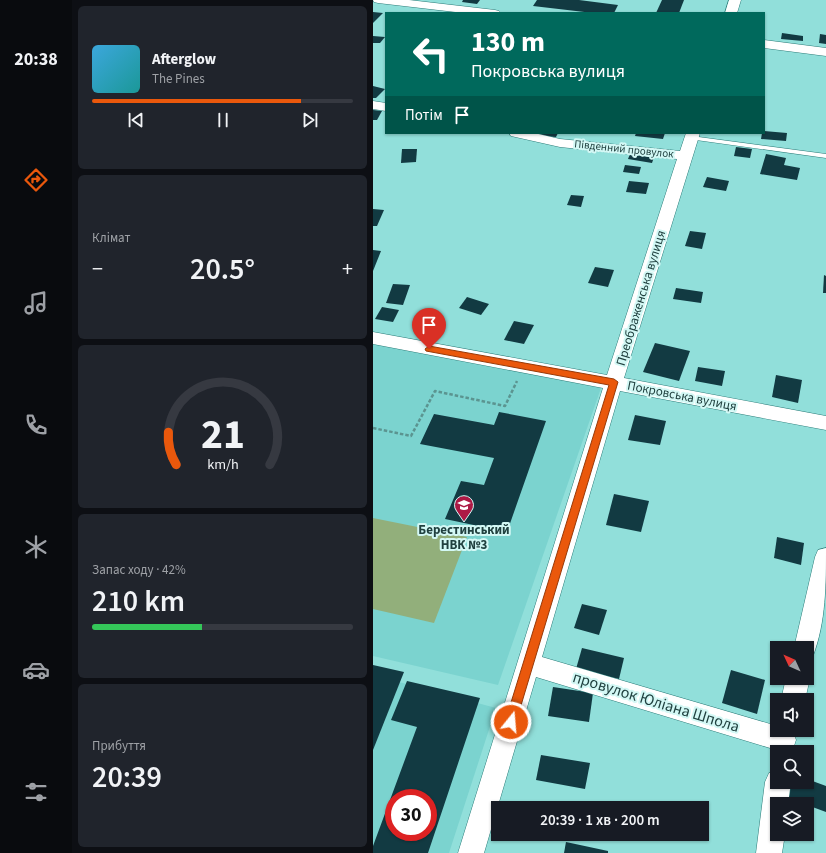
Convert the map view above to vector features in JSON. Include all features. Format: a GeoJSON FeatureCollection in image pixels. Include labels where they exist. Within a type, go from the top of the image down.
{"type":"FeatureCollection","features":[{"type":"Feature","properties":{"kind":"street"},"geometry":{"type":"LineString","coordinates":[[378,0],[486,12]]}},
{"type":"Feature","properties":{"kind":"street"},"geometry":{"type":"LineString","coordinates":[[731,12],[735,0]]}},
{"type":"Feature","properties":{"kind":"street"},"geometry":{"type":"LineString","coordinates":[[765,44],[826,52]]}},
{"type":"Feature","properties":{"kind":"street"},"geometry":{"type":"LineString","coordinates":[[373,105],[385,107]]}},
{"type":"Feature","properties":{"kind":"street","name":"Південний провулок"},"geometry":{"type":"LineString","coordinates":[[520,134],[560,143],[690,142]]}},
{"type":"Feature","properties":{"kind":"street","name":"Преображенська вулиця"},"geometry":{"type":"LineString","coordinates":[[471,853],[614,382],[690,142]]}},
{"type":"Feature","properties":{"kind":"street","name":"Покровська вулиця"},"geometry":{"type":"LineString","coordinates":[[373,338],[826,423]]}},
{"type":"Feature","properties":{"kind":"street"},"geometry":{"type":"LineString","coordinates":[[807,641],[826,557]]}},
{"type":"Feature","properties":{"kind":"street","name":"провулок Юліана Шпола"},"geometry":{"type":"LineString","coordinates":[[528,664],[784,741]]}},
{"type":"Feature","properties":{"kind":"street"},"geometry":{"type":"LineString","coordinates":[[769,853],[777,789]]}},
{"type":"Feature","properties":{"kind":"lane"},"geometry":{"type":"LineString","coordinates":[[690,142],[826,156]]}},
{"type":"Feature","properties":{"kind":"path"},"geometry":{"type":"LineString","coordinates":[[373,428],[411,436],[435,392],[505,406],[523,366]]}},
{"type":"Feature","properties":{"kind":"shaded area","name":"Берестинський НВК №3"},"geometry":{"type":"Polygon","coordinates":[[[373,344],[601,388],[498,685],[373,656],[373,344]]]}},
{"type":"Feature","properties":{"kind":"shaded area"},"geometry":{"type":"Polygon","coordinates":[[[373,675],[496,708],[449,853],[373,853],[373,675]]]}},
{"type":"Feature","properties":{"kind":"green space"},"geometry":{"type":"Polygon","coordinates":[[[373,518],[467,537],[434,623],[373,609],[373,518]]]}},
{"type":"Feature","properties":{"kind":"building"},"geometry":{"type":"Polygon","coordinates":[[[463,0],[480,0],[477,4],[462,2],[463,0]]]}},
{"type":"Feature","properties":{"kind":"building"},"geometry":{"type":"Polygon","coordinates":[[[537,0],[579,0],[618,5],[614,12],[584,12],[533,6],[537,0]]]}},
{"type":"Feature","properties":{"kind":"building"},"geometry":{"type":"Polygon","coordinates":[[[662,0],[684,0],[679,12],[656,12],[662,0]]]}},
{"type":"Feature","properties":{"kind":"building"},"geometry":{"type":"Polygon","coordinates":[[[373,12],[383,13],[373,23],[373,12]]]}},
{"type":"Feature","properties":{"kind":"building"},"geometry":{"type":"Polygon","coordinates":[[[782,33],[803,36],[803,41],[781,39],[782,33]]]}},
{"type":"Feature","properties":{"kind":"building"},"geometry":{"type":"Polygon","coordinates":[[[820,34],[826,35],[826,44],[819,43],[820,34]]]}},
{"type":"Feature","properties":{"kind":"building"},"geometry":{"type":"Polygon","coordinates":[[[373,36],[385,37],[380,43],[373,43],[373,36]]]}},
{"type":"Feature","properties":{"kind":"building"},"geometry":{"type":"Polygon","coordinates":[[[373,86],[385,89],[376,98],[373,98],[373,86]]]}},
{"type":"Feature","properties":{"kind":"building"},"geometry":{"type":"Polygon","coordinates":[[[373,110],[382,111],[377,120],[373,120],[373,110]]]}},
{"type":"Feature","properties":{"kind":"building"},"geometry":{"type":"Polygon","coordinates":[[[765,131],[787,133],[786,141],[761,139],[762,134],[765,134],[765,131]]]}},
{"type":"Feature","properties":{"kind":"building"},"geometry":{"type":"Polygon","coordinates":[[[541,134],[558,134],[556,137],[540,136],[541,134]]]}},
{"type":"Feature","properties":{"kind":"building"},"geometry":{"type":"Polygon","coordinates":[[[636,134],[665,134],[663,139],[635,136],[636,134]]]}},
{"type":"Feature","properties":{"kind":"building"},"geometry":{"type":"Polygon","coordinates":[[[736,147],[752,149],[750,158],[734,156],[736,147]]]}},
{"type":"Feature","properties":{"kind":"building"},"geometry":{"type":"Polygon","coordinates":[[[402,149],[417,149],[416,162],[401,163],[402,149]]]}},
{"type":"Feature","properties":{"kind":"building"},"geometry":{"type":"Polygon","coordinates":[[[630,154],[654,157],[652,163],[628,159],[630,154]]]}},
{"type":"Feature","properties":{"kind":"building"},"geometry":{"type":"Polygon","coordinates":[[[766,154],[786,158],[784,165],[800,168],[797,180],[760,174],[766,154]]]}},
{"type":"Feature","properties":{"kind":"building"},"geometry":{"type":"Polygon","coordinates":[[[625,165],[641,167],[639,174],[623,172],[625,165]]]}},
{"type":"Feature","properties":{"kind":"building"},"geometry":{"type":"Polygon","coordinates":[[[707,177],[729,181],[726,191],[703,187],[707,177]]]}},
{"type":"Feature","properties":{"kind":"building"},"geometry":{"type":"Polygon","coordinates":[[[629,181],[649,183],[646,194],[626,192],[629,181]]]}},
{"type":"Feature","properties":{"kind":"building"},"geometry":{"type":"Polygon","coordinates":[[[571,195],[584,196],[581,207],[567,205],[571,195]]]}},
{"type":"Feature","properties":{"kind":"building"},"geometry":{"type":"Polygon","coordinates":[[[373,209],[384,210],[377,226],[373,226],[373,209]]]}},
{"type":"Feature","properties":{"kind":"building"},"geometry":{"type":"Polygon","coordinates":[[[690,231],[706,233],[702,249],[685,246],[690,231]]]}},
{"type":"Feature","properties":{"kind":"building"},"geometry":{"type":"Polygon","coordinates":[[[373,250],[381,251],[373,271],[373,250]]]}},
{"type":"Feature","properties":{"kind":"building"},"geometry":{"type":"Polygon","coordinates":[[[595,267],[614,270],[608,287],[588,283],[595,267]]]}},
{"type":"Feature","properties":{"kind":"building"},"geometry":{"type":"Polygon","coordinates":[[[824,275],[826,276],[826,293],[823,293],[824,275]]]}},
{"type":"Feature","properties":{"kind":"building"},"geometry":{"type":"Polygon","coordinates":[[[393,284],[410,285],[403,305],[386,303],[393,284]]]}},
{"type":"Feature","properties":{"kind":"building"},"geometry":{"type":"Polygon","coordinates":[[[676,288],[703,292],[701,303],[673,299],[676,288]]]}},
{"type":"Feature","properties":{"kind":"building"},"geometry":{"type":"Polygon","coordinates":[[[467,297],[489,304],[481,315],[459,308],[467,297]]]}},
{"type":"Feature","properties":{"kind":"building"},"geometry":{"type":"Polygon","coordinates":[[[382,307],[399,310],[393,322],[375,319],[382,307]]]}},
{"type":"Feature","properties":{"kind":"building"},"geometry":{"type":"Polygon","coordinates":[[[514,321],[534,325],[524,344],[504,340],[514,321]]]}},
{"type":"Feature","properties":{"kind":"building"},"geometry":{"type":"Polygon","coordinates":[[[655,343],[690,351],[679,381],[643,372],[655,343]]]}},
{"type":"Feature","properties":{"kind":"building"},"geometry":{"type":"Polygon","coordinates":[[[698,367],[725,371],[722,386],[695,381],[698,367]]]}},
{"type":"Feature","properties":{"kind":"building"},"geometry":{"type":"Polygon","coordinates":[[[776,375],[802,380],[798,403],[772,397],[776,375]]]}},
{"type":"Feature","properties":{"kind":"building"},"geometry":{"type":"Polygon","coordinates":[[[499,412],[546,421],[507,532],[445,519],[461,481],[484,485],[494,458],[420,444],[434,414],[494,425],[499,412]]]}},
{"type":"Feature","properties":{"kind":"building"},"geometry":{"type":"Polygon","coordinates":[[[635,415],[666,421],[660,445],[628,440],[635,415]]]}},
{"type":"Feature","properties":{"kind":"building"},"geometry":{"type":"Polygon","coordinates":[[[614,494],[649,501],[641,532],[606,525],[614,494]]]}},
{"type":"Feature","properties":{"kind":"building"},"geometry":{"type":"Polygon","coordinates":[[[777,537],[804,543],[801,565],[774,558],[777,537]]]}},
{"type":"Feature","properties":{"kind":"building"},"geometry":{"type":"Polygon","coordinates":[[[582,604],[607,610],[599,635],[574,628],[582,604]]]}},
{"type":"Feature","properties":{"kind":"building"},"geometry":{"type":"Polygon","coordinates":[[[582,648],[624,658],[619,679],[576,669],[582,648]]]}},
{"type":"Feature","properties":{"kind":"building"},"geometry":{"type":"Polygon","coordinates":[[[373,665],[404,672],[373,750],[373,665]]]}},
{"type":"Feature","properties":{"kind":"building"},"geometry":{"type":"Polygon","coordinates":[[[731,670],[765,680],[757,714],[722,703],[731,670]]]}},
{"type":"Feature","properties":{"kind":"building"},"geometry":{"type":"Polygon","coordinates":[[[407,681],[480,698],[437,826],[437,789],[394,789],[417,727],[391,720],[407,681]]]}},
{"type":"Feature","properties":{"kind":"building"},"geometry":{"type":"Polygon","coordinates":[[[553,687],[593,693],[589,722],[548,716],[553,687]]]}},
{"type":"Feature","properties":{"kind":"building"},"geometry":{"type":"Polygon","coordinates":[[[541,755],[590,763],[585,789],[536,780],[541,755]]]}},
{"type":"Feature","properties":{"kind":"building"},"geometry":{"type":"Polygon","coordinates":[[[814,782],[826,786],[826,812],[814,808],[814,797],[788,797],[790,789],[814,789],[814,782]]]}},
{"type":"Feature","properties":{"kind":"building"},"geometry":{"type":"Polygon","coordinates":[[[385,814],[385,841],[432,841],[428,853],[373,853],[373,846],[385,814]]]}},
{"type":"Feature","properties":{"kind":"building"},"geometry":{"type":"Polygon","coordinates":[[[566,842],[608,851],[608,853],[564,853],[566,842]]]}},
{"type":"Feature","properties":{"kind":"place","name":"Берестинський НВК №3"},"geometry":{"type":"Point","coordinates":[464,522]}},
{"type":"Feature","properties":{"kind":"route"},"geometry":{"type":"LineString","coordinates":[[429,349],[614,382],[511,722]]}}]}
